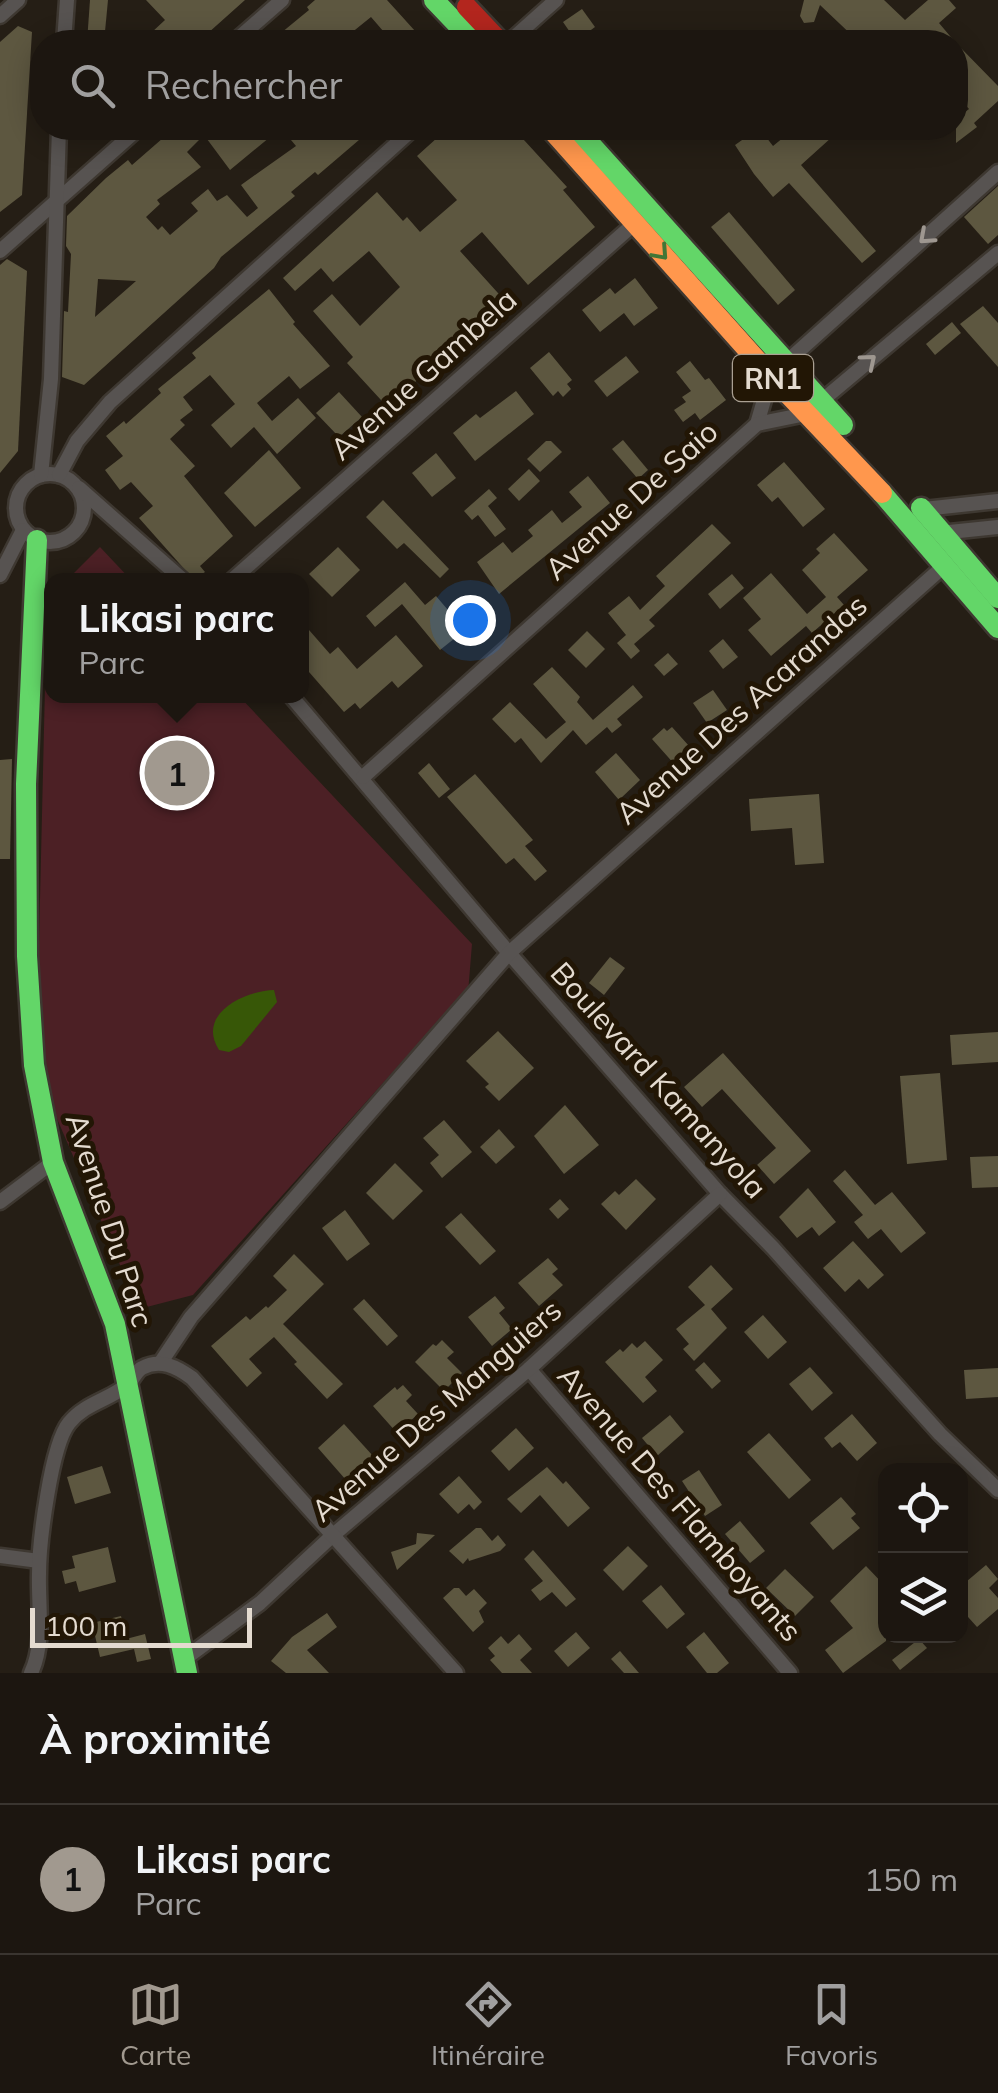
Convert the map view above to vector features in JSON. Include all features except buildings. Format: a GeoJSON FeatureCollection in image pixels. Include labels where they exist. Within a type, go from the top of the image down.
{"type":"FeatureCollection","features":[{"type":"Feature","properties":{"kind":"main road"},"geometry":{"type":"LineString","coordinates":[[434,0],[463,30]]}},
{"type":"Feature","properties":{"kind":"main road"},"geometry":{"type":"LineString","coordinates":[[460,0],[489,30]]}},
{"type":"Feature","properties":{"kind":"main road","name":"RN1"},"geometry":{"type":"LineString","coordinates":[[574,140],[814,407],[998,628]]}},
{"type":"Feature","properties":{"kind":"main road","name":"RN1"},"geometry":{"type":"LineString","coordinates":[[814,407],[922,509],[998,598]]}},
{"type":"Feature","properties":{"kind":"main road","name":"Avenue Du Parc"},"geometry":{"type":"LineString","coordinates":[[30,535],[26,937],[34,1065],[53,1162],[115,1324],[185,1666]]}},
{"type":"Feature","properties":{"kind":"street"},"geometry":{"type":"LineString","coordinates":[[0,16],[18,0]]}},
{"type":"Feature","properties":{"kind":"street"},"geometry":{"type":"LineString","coordinates":[[65,30],[67,0]]}},
{"type":"Feature","properties":{"kind":"street"},"geometry":{"type":"LineString","coordinates":[[248,30],[282,0]]}},
{"type":"Feature","properties":{"kind":"street"},"geometry":{"type":"LineString","coordinates":[[522,30],[556,0]]}},
{"type":"Feature","properties":{"kind":"street"},"geometry":{"type":"LineString","coordinates":[[41,475],[50,380],[58,140]]}},
{"type":"Feature","properties":{"kind":"street"},"geometry":{"type":"LineString","coordinates":[[0,251],[125,140]]}},
{"type":"Feature","properties":{"kind":"street"},"geometry":{"type":"LineString","coordinates":[[59,475],[77,440],[110,402],[401,140]]}},
{"type":"Feature","properties":{"kind":"street"},"geometry":{"type":"LineString","coordinates":[[757,424],[779,369],[998,172]]}},
{"type":"Feature","properties":{"kind":"street","name":"Avenue Gambela"},"geometry":{"type":"LineString","coordinates":[[240,573],[642,216]]}},
{"type":"Feature","properties":{"kind":"street","name":"Avenue De Saio"},"geometry":{"type":"LineString","coordinates":[[363,776],[757,424],[814,407],[998,253]]}},
{"type":"Feature","properties":{"kind":"street"},"geometry":{"type":"LineString","coordinates":[[74,484],[84,502],[81,522],[76,531],[58,542],[30,535],[8,516],[20,490],[41,475],[59,475],[74,484],[175,573]]}},
{"type":"Feature","properties":{"kind":"street"},"geometry":{"type":"LineString","coordinates":[[900,512],[998,501]]}},
{"type":"Feature","properties":{"kind":"street"},"geometry":{"type":"LineString","coordinates":[[920,536],[998,526]]}},
{"type":"Feature","properties":{"kind":"street"},"geometry":{"type":"LineString","coordinates":[[0,575],[30,535]]}},
{"type":"Feature","properties":{"kind":"street","name":"Avenue Des Acarandas"},"geometry":{"type":"LineString","coordinates":[[161,1362],[198,1309],[508,953],[944,566]]}},
{"type":"Feature","properties":{"kind":"street","name":"Boulevard Kamanyola"},"geometry":{"type":"LineString","coordinates":[[298,703],[508,953],[720,1194],[940,1434],[998,1490]]}},
{"type":"Feature","properties":{"kind":"street"},"geometry":{"type":"LineString","coordinates":[[0,1202],[53,1162]]}},
{"type":"Feature","properties":{"kind":"street","name":"Avenue Des Manguiers"},"geometry":{"type":"LineString","coordinates":[[185,1666],[529,1369],[720,1194]]}},
{"type":"Feature","properties":{"kind":"street"},"geometry":{"type":"LineString","coordinates":[[31,1673],[36,1663],[38,1635],[39,1561],[53,1471],[66,1426],[82,1409],[128,1385],[140,1368],[161,1362],[192,1378],[456,1673]]}},
{"type":"Feature","properties":{"kind":"street","name":"Avenue Des Flamboyants"},"geometry":{"type":"LineString","coordinates":[[529,1369],[790,1673]]}},
{"type":"Feature","properties":{"kind":"street"},"geometry":{"type":"LineString","coordinates":[[0,1556],[39,1561]]}},
{"type":"Feature","properties":{"kind":"shaded area"},"geometry":{"type":"Polygon","coordinates":[[[100,547],[124,573],[74,573],[100,547]]]}},
{"type":"Feature","properties":{"kind":"shaded area"},"geometry":{"type":"Polygon","coordinates":[[[45,703],[246,703],[472,944],[468,993],[193,1295],[139,1309],[36,1070],[45,703]]]}},
{"type":"Feature","properties":{"kind":"shaded area"},"geometry":{"type":"Polygon","coordinates":[[[274,990],[277,1002],[241,1046],[229,1052],[219,1050],[214,1037],[218,1015],[237,1000],[274,990]]]}},
{"type":"Feature","properties":{"kind":"traffic: fast"},"geometry":{"type":"LineString","coordinates":[[434,0],[463,30]]}},
{"type":"Feature","properties":{"kind":"traffic: fast"},"geometry":{"type":"LineString","coordinates":[[587,140],[843,425]]}},
{"type":"Feature","properties":{"kind":"traffic: fast"},"geometry":{"type":"LineString","coordinates":[[882,493],[998,628]]}},
{"type":"Feature","properties":{"kind":"traffic: fast"},"geometry":{"type":"LineString","coordinates":[[921,508],[998,598]]}},
{"type":"Feature","properties":{"kind":"traffic: fast"},"geometry":{"type":"LineString","coordinates":[[37,540],[26,784],[27,956],[34,1065],[53,1162],[115,1324],[187,1673]]}},
{"type":"Feature","properties":{"kind":"traffic: slow"},"geometry":{"type":"LineString","coordinates":[[561,140],[771,376],[882,493]]}},
{"type":"Feature","properties":{"kind":"traffic: jam"},"geometry":{"type":"LineString","coordinates":[[467,7],[489,30]]}},
{"type":"Feature","properties":{"kind":"place","name":"Likasi parc"},"geometry":{"type":"Point","coordinates":[177,773]}}]}
